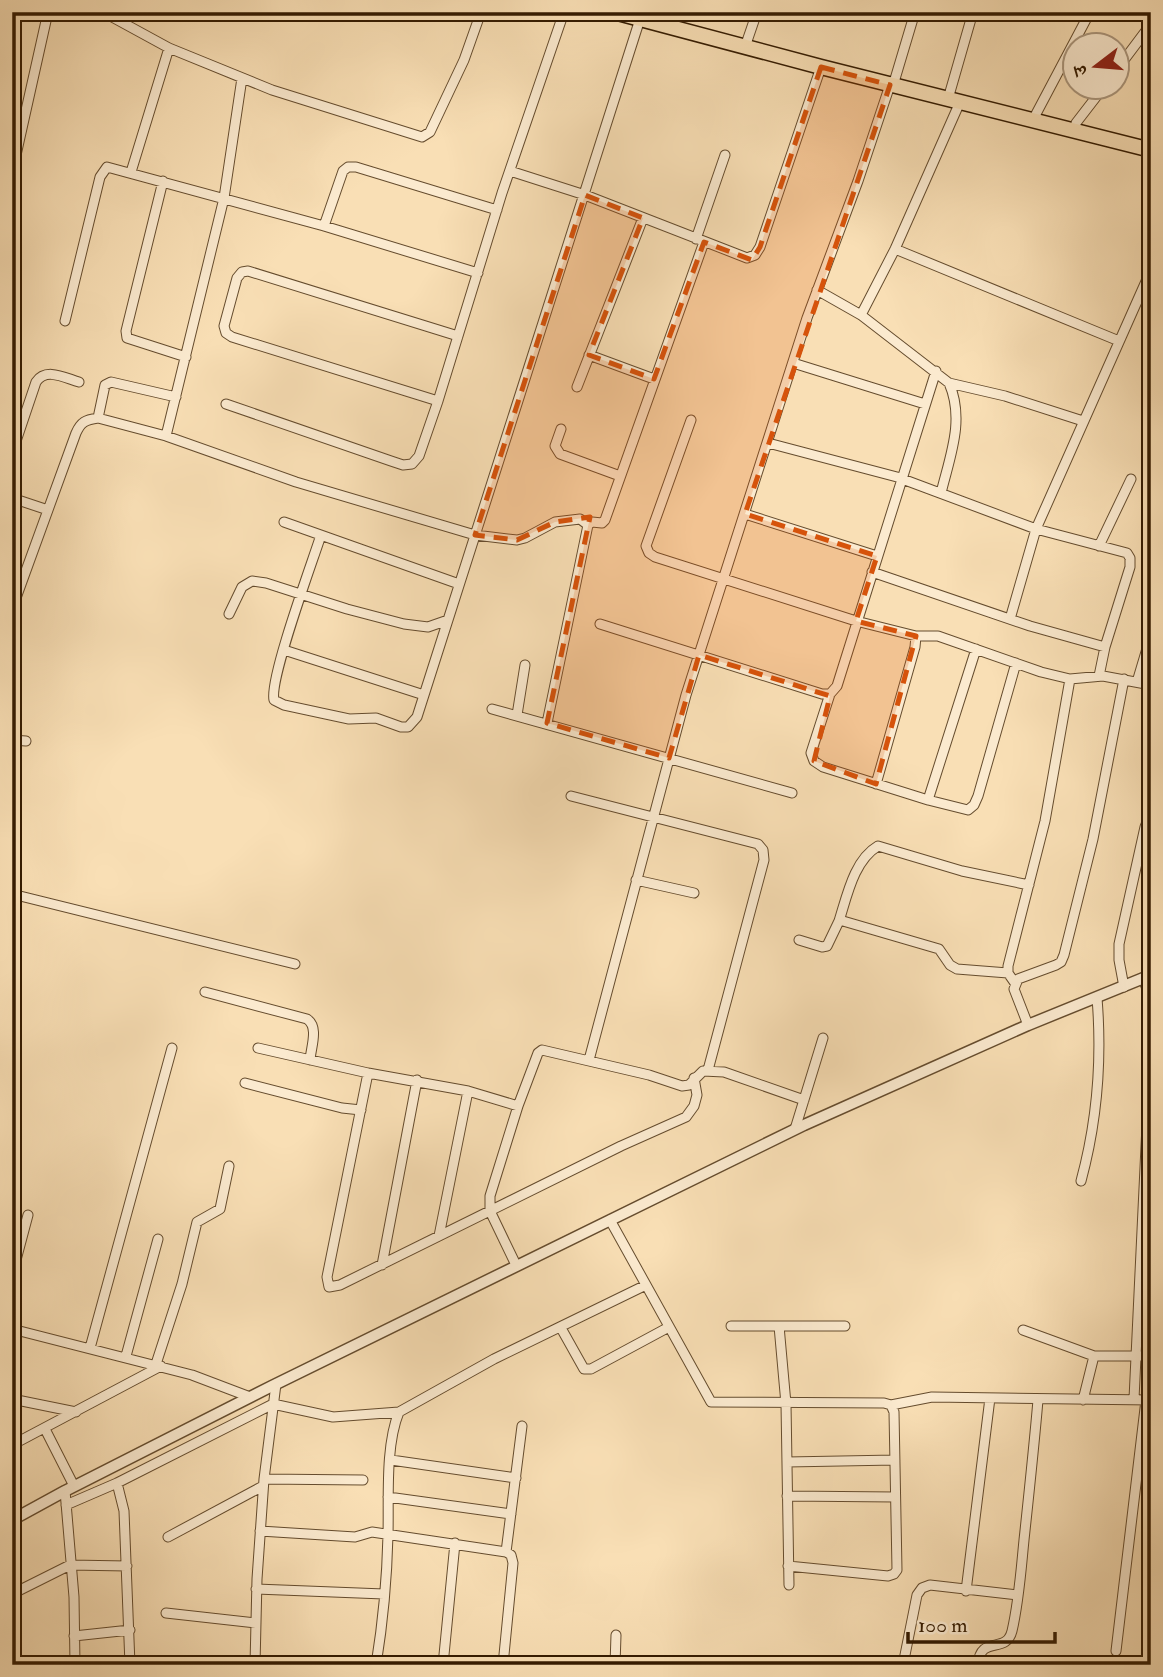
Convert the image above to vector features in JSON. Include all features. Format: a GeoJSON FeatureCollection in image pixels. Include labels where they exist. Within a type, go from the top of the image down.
{"type":"FeatureCollection","features":[{"type":"Feature","properties":{"kind":"main road"},"geometry":{"type":"LineString","coordinates":[[614,12],[640,16],[1151,150]]}},
{"type":"Feature","properties":{"kind":"main road"},"geometry":{"type":"LineString","coordinates":[[747,44],[821,67],[893,82]]}},
{"type":"Feature","properties":{"kind":"main road"},"geometry":{"type":"LineString","coordinates":[[955,97],[1151,141]]}},
{"type":"Feature","properties":{"kind":"street"},"geometry":{"type":"LineString","coordinates":[[12,173],[48,12]]}},
{"type":"Feature","properties":{"kind":"street"},"geometry":{"type":"LineString","coordinates":[[103,12],[169,48],[272,90],[422,137],[430,132],[464,60],[481,12]]}},
{"type":"Feature","properties":{"kind":"street"},"geometry":{"type":"LineString","coordinates":[[226,404],[403,465],[412,464],[419,456],[497,210],[564,12]]}},
{"type":"Feature","properties":{"kind":"street"},"geometry":{"type":"LineString","coordinates":[[747,44],[757,12]]}},
{"type":"Feature","properties":{"kind":"street"},"geometry":{"type":"LineString","coordinates":[[589,1060],[699,655],[817,290],[893,82],[915,12]]}},
{"type":"Feature","properties":{"kind":"street"},"geometry":{"type":"LineString","coordinates":[[861,316],[895,249],[955,97],[973,12]]}},
{"type":"Feature","properties":{"kind":"street"},"geometry":{"type":"LineString","coordinates":[[1036,114],[1090,12]]}},
{"type":"Feature","properties":{"kind":"street"},"geometry":{"type":"LineString","coordinates":[[321,535],[284,650],[273,690],[274,700],[277,703],[349,719],[376,718],[401,727],[413,723],[585,195],[640,16]]}},
{"type":"Feature","properties":{"kind":"street"},"geometry":{"type":"LineString","coordinates":[[1132,49],[1151,24]]}},
{"type":"Feature","properties":{"kind":"street"},"geometry":{"type":"LineString","coordinates":[[131,172],[169,48]]}},
{"type":"Feature","properties":{"kind":"street"},"geometry":{"type":"LineString","coordinates":[[510,171],[585,195],[747,258],[755,255],[760,247],[821,67]]}},
{"type":"Feature","properties":{"kind":"street"},"geometry":{"type":"LineString","coordinates":[[166,436],[224,198],[242,78]]}},
{"type":"Feature","properties":{"kind":"street"},"geometry":{"type":"LineString","coordinates":[[1076,123],[1092,102]]}},
{"type":"Feature","properties":{"kind":"street"},"geometry":{"type":"LineString","coordinates":[[547,723],[588,525],[592,522],[604,522],[654,379],[726,155]]}},
{"type":"Feature","properties":{"kind":"street"},"geometry":{"type":"LineString","coordinates":[[65,321],[100,177],[107,167],[324,226],[478,273]]}},
{"type":"Feature","properties":{"kind":"street"},"geometry":{"type":"LineString","coordinates":[[324,226],[343,172],[348,167],[356,167],[497,210]]}},
{"type":"Feature","properties":{"kind":"street"},"geometry":{"type":"LineString","coordinates":[[163,181],[126,331],[127,338],[186,357]]}},
{"type":"Feature","properties":{"kind":"street"},"geometry":{"type":"LineString","coordinates":[[577,387],[643,218]]}},
{"type":"Feature","properties":{"kind":"street"},"geometry":{"type":"LineString","coordinates":[[895,249],[1119,341]]}},
{"type":"Feature","properties":{"kind":"street"},"geometry":{"type":"LineString","coordinates":[[1010,619],[1036,529],[1151,270]]}},
{"type":"Feature","properties":{"kind":"street"},"geometry":{"type":"LineString","coordinates":[[438,401],[232,337],[226,333],[224,326],[237,278],[242,272],[248,271],[458,336]]}},
{"type":"Feature","properties":{"kind":"street"},"geometry":{"type":"LineString","coordinates":[[817,290],[861,316],[949,383],[958,413],[957,427],[941,494]]}},
{"type":"Feature","properties":{"kind":"street"},"geometry":{"type":"LineString","coordinates":[[589,355],[654,379]]}},
{"type":"Feature","properties":{"kind":"street"},"geometry":{"type":"LineString","coordinates":[[793,363],[925,404]]}},
{"type":"Feature","properties":{"kind":"street"},"geometry":{"type":"LineString","coordinates":[[936,371],[837,686],[831,694],[811,753],[814,761],[823,767],[876,784],[968,810],[974,805],[1016,663]]}},
{"type":"Feature","properties":{"kind":"street"},"geometry":{"type":"LineString","coordinates":[[12,453],[40,376],[47,373],[79,382]]}},
{"type":"Feature","properties":{"kind":"street"},"geometry":{"type":"LineString","coordinates":[[97,418],[105,385],[111,382],[176,397]]}},
{"type":"Feature","properties":{"kind":"street"},"geometry":{"type":"LineString","coordinates":[[949,383],[1005,396],[1083,421]]}},
{"type":"Feature","properties":{"kind":"street"},"geometry":{"type":"LineString","coordinates":[[12,609],[81,423],[97,418],[166,436],[296,482],[475,535],[517,540],[561,520],[580,519],[588,525]]}},
{"type":"Feature","properties":{"kind":"street"},"geometry":{"type":"LineString","coordinates":[[691,420],[646,546],[649,553],[655,557],[856,621],[916,636],[938,636],[1070,679],[1099,676],[1151,685]]}},
{"type":"Feature","properties":{"kind":"street"},"geometry":{"type":"LineString","coordinates":[[561,429],[555,446],[560,454],[620,475]]}},
{"type":"Feature","properties":{"kind":"street"},"geometry":{"type":"LineString","coordinates":[[768,443],[901,479],[1036,529],[1127,553],[1130,567],[1105,647],[1099,676]]}},
{"type":"Feature","properties":{"kind":"street"},"geometry":{"type":"LineString","coordinates":[[1099,546],[1131,479]]}},
{"type":"Feature","properties":{"kind":"street"},"geometry":{"type":"LineString","coordinates":[[12,498],[48,510]]}},
{"type":"Feature","properties":{"kind":"street"},"geometry":{"type":"LineString","coordinates":[[745,514],[877,556]]}},
{"type":"Feature","properties":{"kind":"street"},"geometry":{"type":"LineString","coordinates":[[284,522],[459,584]]}},
{"type":"Feature","properties":{"kind":"street"},"geometry":{"type":"LineString","coordinates":[[872,572],[1010,619],[1105,647]]}},
{"type":"Feature","properties":{"kind":"street"},"geometry":{"type":"LineString","coordinates":[[229,614],[242,587],[252,581],[404,624],[428,627],[448,620]]}},
{"type":"Feature","properties":{"kind":"street"},"geometry":{"type":"LineString","coordinates":[[600,624],[821,694],[831,694]]}},
{"type":"Feature","properties":{"kind":"street"},"geometry":{"type":"LineString","coordinates":[[1137,682],[1151,635]]}},
{"type":"Feature","properties":{"kind":"street"},"geometry":{"type":"LineString","coordinates":[[876,784],[916,636]]}},
{"type":"Feature","properties":{"kind":"street"},"geometry":{"type":"LineString","coordinates":[[928,800],[976,649]]}},
{"type":"Feature","properties":{"kind":"street"},"geometry":{"type":"LineString","coordinates":[[284,650],[424,695]]}},
{"type":"Feature","properties":{"kind":"street"},"geometry":{"type":"LineString","coordinates":[[517,715],[524,665]]}},
{"type":"Feature","properties":{"kind":"street"},"geometry":{"type":"LineString","coordinates":[[1015,983],[1008,973],[1045,821],[1070,679]]}},
{"type":"Feature","properties":{"kind":"street"},"geometry":{"type":"LineString","coordinates":[[1028,1025],[1014,989],[1015,983],[1018,979],[1061,962],[1064,955],[1093,839],[1124,679]]}},
{"type":"Feature","properties":{"kind":"street"},"geometry":{"type":"LineString","coordinates":[[492,709],[792,793]]}},
{"type":"Feature","properties":{"kind":"street"},"geometry":{"type":"LineString","coordinates":[[12,740],[26,741]]}},
{"type":"Feature","properties":{"kind":"street"},"geometry":{"type":"LineString","coordinates":[[571,796],[758,844],[763,850],[764,860],[708,1070]]}},
{"type":"Feature","properties":{"kind":"street"},"geometry":{"type":"LineString","coordinates":[[1124,987],[1119,944],[1145,827],[1151,812]]}},
{"type":"Feature","properties":{"kind":"street"},"geometry":{"type":"LineString","coordinates":[[799,940],[827,946],[858,867],[871,850],[878,846],[961,871],[1029,885]]}},
{"type":"Feature","properties":{"kind":"street"},"geometry":{"type":"LineString","coordinates":[[636,880],[694,894]]}},
{"type":"Feature","properties":{"kind":"street"},"geometry":{"type":"LineString","coordinates":[[12,894],[295,964]]}},
{"type":"Feature","properties":{"kind":"street"},"geometry":{"type":"LineString","coordinates":[[839,920],[939,949],[950,965],[957,969],[1008,973]]}},
{"type":"Feature","properties":{"kind":"street"},"geometry":{"type":"LineString","coordinates":[[12,1520],[250,1396],[795,1129],[1028,1025],[1147,977],[1151,1008]]}},
{"type":"Feature","properties":{"kind":"street"},"geometry":{"type":"LineString","coordinates":[[205,992],[307,1019],[314,1028],[310,1060]]}},
{"type":"Feature","properties":{"kind":"street"},"geometry":{"type":"LineString","coordinates":[[1081,1181],[1092,1130],[1100,1038],[1097,998]]}},
{"type":"Feature","properties":{"kind":"street"},"geometry":{"type":"LineString","coordinates":[[795,1129],[823,1038]]}},
{"type":"Feature","properties":{"kind":"street"},"geometry":{"type":"LineString","coordinates":[[1135,1399],[1139,1304],[1146,1257],[1151,1041]]}},
{"type":"Feature","properties":{"kind":"street"},"geometry":{"type":"LineString","coordinates":[[90,1348],[172,1048]]}},
{"type":"Feature","properties":{"kind":"street"},"geometry":{"type":"LineString","coordinates":[[258,1048],[368,1073],[468,1091],[518,1105]]}},
{"type":"Feature","properties":{"kind":"street"},"geometry":{"type":"LineString","coordinates":[[516,1265],[490,1211],[490,1196],[518,1105],[538,1053],[542,1050],[682,1086],[689,1085],[698,1073],[708,1070],[724,1072],[804,1100]]}},
{"type":"Feature","properties":{"kind":"street"},"geometry":{"type":"LineString","coordinates":[[368,1073],[327,1277],[327,1285],[334,1287],[621,1146],[686,1117],[694,1106],[697,1095],[694,1078]]}},
{"type":"Feature","properties":{"kind":"street"},"geometry":{"type":"LineString","coordinates":[[382,1265],[417,1080]]}},
{"type":"Feature","properties":{"kind":"street"},"geometry":{"type":"LineString","coordinates":[[245,1083],[342,1108],[361,1110]]}},
{"type":"Feature","properties":{"kind":"street"},"geometry":{"type":"LineString","coordinates":[[439,1236],[468,1091]]}},
{"type":"Feature","properties":{"kind":"street"},"geometry":{"type":"LineString","coordinates":[[12,1445],[158,1365],[182,1284],[195,1227],[201,1219],[220,1209],[229,1166]]}},
{"type":"Feature","properties":{"kind":"street"},"geometry":{"type":"LineString","coordinates":[[12,1275],[28,1215]]}},
{"type":"Feature","properties":{"kind":"street"},"geometry":{"type":"LineString","coordinates":[[610,1220],[711,1402],[891,1405],[932,1397],[1149,1400],[1116,1651]]}},
{"type":"Feature","properties":{"kind":"street"},"geometry":{"type":"LineString","coordinates":[[126,1356],[158,1239]]}},
{"type":"Feature","properties":{"kind":"street"},"geometry":{"type":"LineString","coordinates":[[66,1505],[117,1483],[273,1404],[333,1417],[399,1412],[494,1359],[646,1285]]}},
{"type":"Feature","properties":{"kind":"street"},"geometry":{"type":"LineString","coordinates":[[1139,1304],[1151,1305]]}},
{"type":"Feature","properties":{"kind":"street"},"geometry":{"type":"LineString","coordinates":[[731,1326],[845,1326]]}},
{"type":"Feature","properties":{"kind":"street"},"geometry":{"type":"LineString","coordinates":[[779,1326],[786,1404],[789,1585]]}},
{"type":"Feature","properties":{"kind":"street"},"geometry":{"type":"LineString","coordinates":[[561,1328],[584,1369],[591,1369],[669,1327]]}},
{"type":"Feature","properties":{"kind":"street"},"geometry":{"type":"LineString","coordinates":[[12,1329],[192,1374],[250,1396]]}},
{"type":"Feature","properties":{"kind":"street"},"geometry":{"type":"LineString","coordinates":[[1023,1330],[1094,1356],[1151,1356]]}},
{"type":"Feature","properties":{"kind":"street"},"geometry":{"type":"LineString","coordinates":[[1083,1400],[1094,1356]]}},
{"type":"Feature","properties":{"kind":"street"},"geometry":{"type":"LineString","coordinates":[[255,1665],[260,1531],[276,1384]]}},
{"type":"Feature","properties":{"kind":"street"},"geometry":{"type":"LineString","coordinates":[[966,1591],[990,1398]]}},
{"type":"Feature","properties":{"kind":"street"},"geometry":{"type":"LineString","coordinates":[[12,1399],[76,1412]]}},
{"type":"Feature","properties":{"kind":"street"},"geometry":{"type":"LineString","coordinates":[[978,1665],[979,1654],[983,1648],[1006,1641],[1011,1634],[1018,1595],[1038,1400]]}},
{"type":"Feature","properties":{"kind":"street"},"geometry":{"type":"LineString","coordinates":[[788,1566],[888,1576],[897,1570],[894,1412],[891,1405]]}},
{"type":"Feature","properties":{"kind":"street"},"geometry":{"type":"LineString","coordinates":[[376,1665],[384,1594],[391,1460],[395,1422],[399,1412]]}},
{"type":"Feature","properties":{"kind":"street"},"geometry":{"type":"LineString","coordinates":[[506,1552],[522,1426]]}},
{"type":"Feature","properties":{"kind":"street"},"geometry":{"type":"LineString","coordinates":[[44,1429],[69,1488],[66,1505],[75,1665]]}},
{"type":"Feature","properties":{"kind":"street"},"geometry":{"type":"LineString","coordinates":[[391,1460],[516,1478]]}},
{"type":"Feature","properties":{"kind":"street"},"geometry":{"type":"LineString","coordinates":[[787,1462],[895,1460]]}},
{"type":"Feature","properties":{"kind":"street"},"geometry":{"type":"LineString","coordinates":[[168,1537],[264,1482],[363,1479]]}},
{"type":"Feature","properties":{"kind":"street"},"geometry":{"type":"LineString","coordinates":[[117,1483],[124,1511],[130,1665]]}},
{"type":"Feature","properties":{"kind":"street"},"geometry":{"type":"LineString","coordinates":[[787,1496],[895,1497]]}},
{"type":"Feature","properties":{"kind":"street"},"geometry":{"type":"LineString","coordinates":[[388,1497],[511,1514]]}},
{"type":"Feature","properties":{"kind":"street"},"geometry":{"type":"LineString","coordinates":[[260,1531],[355,1537],[372,1532],[388,1533],[506,1552],[511,1555],[513,1563],[503,1665]]}},
{"type":"Feature","properties":{"kind":"street"},"geometry":{"type":"LineString","coordinates":[[443,1665],[456,1543]]}},
{"type":"Feature","properties":{"kind":"street"},"geometry":{"type":"LineString","coordinates":[[12,1594],[70,1564],[127,1566]]}},
{"type":"Feature","properties":{"kind":"street"},"geometry":{"type":"LineString","coordinates":[[903,1665],[917,1595],[922,1588],[930,1585],[1018,1595]]}},
{"type":"Feature","properties":{"kind":"street"},"geometry":{"type":"LineString","coordinates":[[256,1589],[384,1594]]}},
{"type":"Feature","properties":{"kind":"street"},"geometry":{"type":"LineString","coordinates":[[12,1601],[16,1665]]}},
{"type":"Feature","properties":{"kind":"street"},"geometry":{"type":"LineString","coordinates":[[166,1613],[256,1623]]}},
{"type":"Feature","properties":{"kind":"street"},"geometry":{"type":"LineString","coordinates":[[75,1636],[130,1630]]}},
{"type":"Feature","properties":{"kind":"street"},"geometry":{"type":"LineString","coordinates":[[615,1665],[616,1635]]}},
{"type":"Feature","properties":{"kind":"highlighted area"},"geometry":{"type":"Polygon","coordinates":[[[821,67],[890,85],[745,514],[877,556],[856,621],[916,636],[876,784],[814,761],[830,696],[699,655],[669,758],[547,723],[590,517],[555,522],[517,540],[475,535],[585,195],[643,218],[589,355],[654,379],[704,242],[752,260],[760,247],[821,67]]]}}]}
